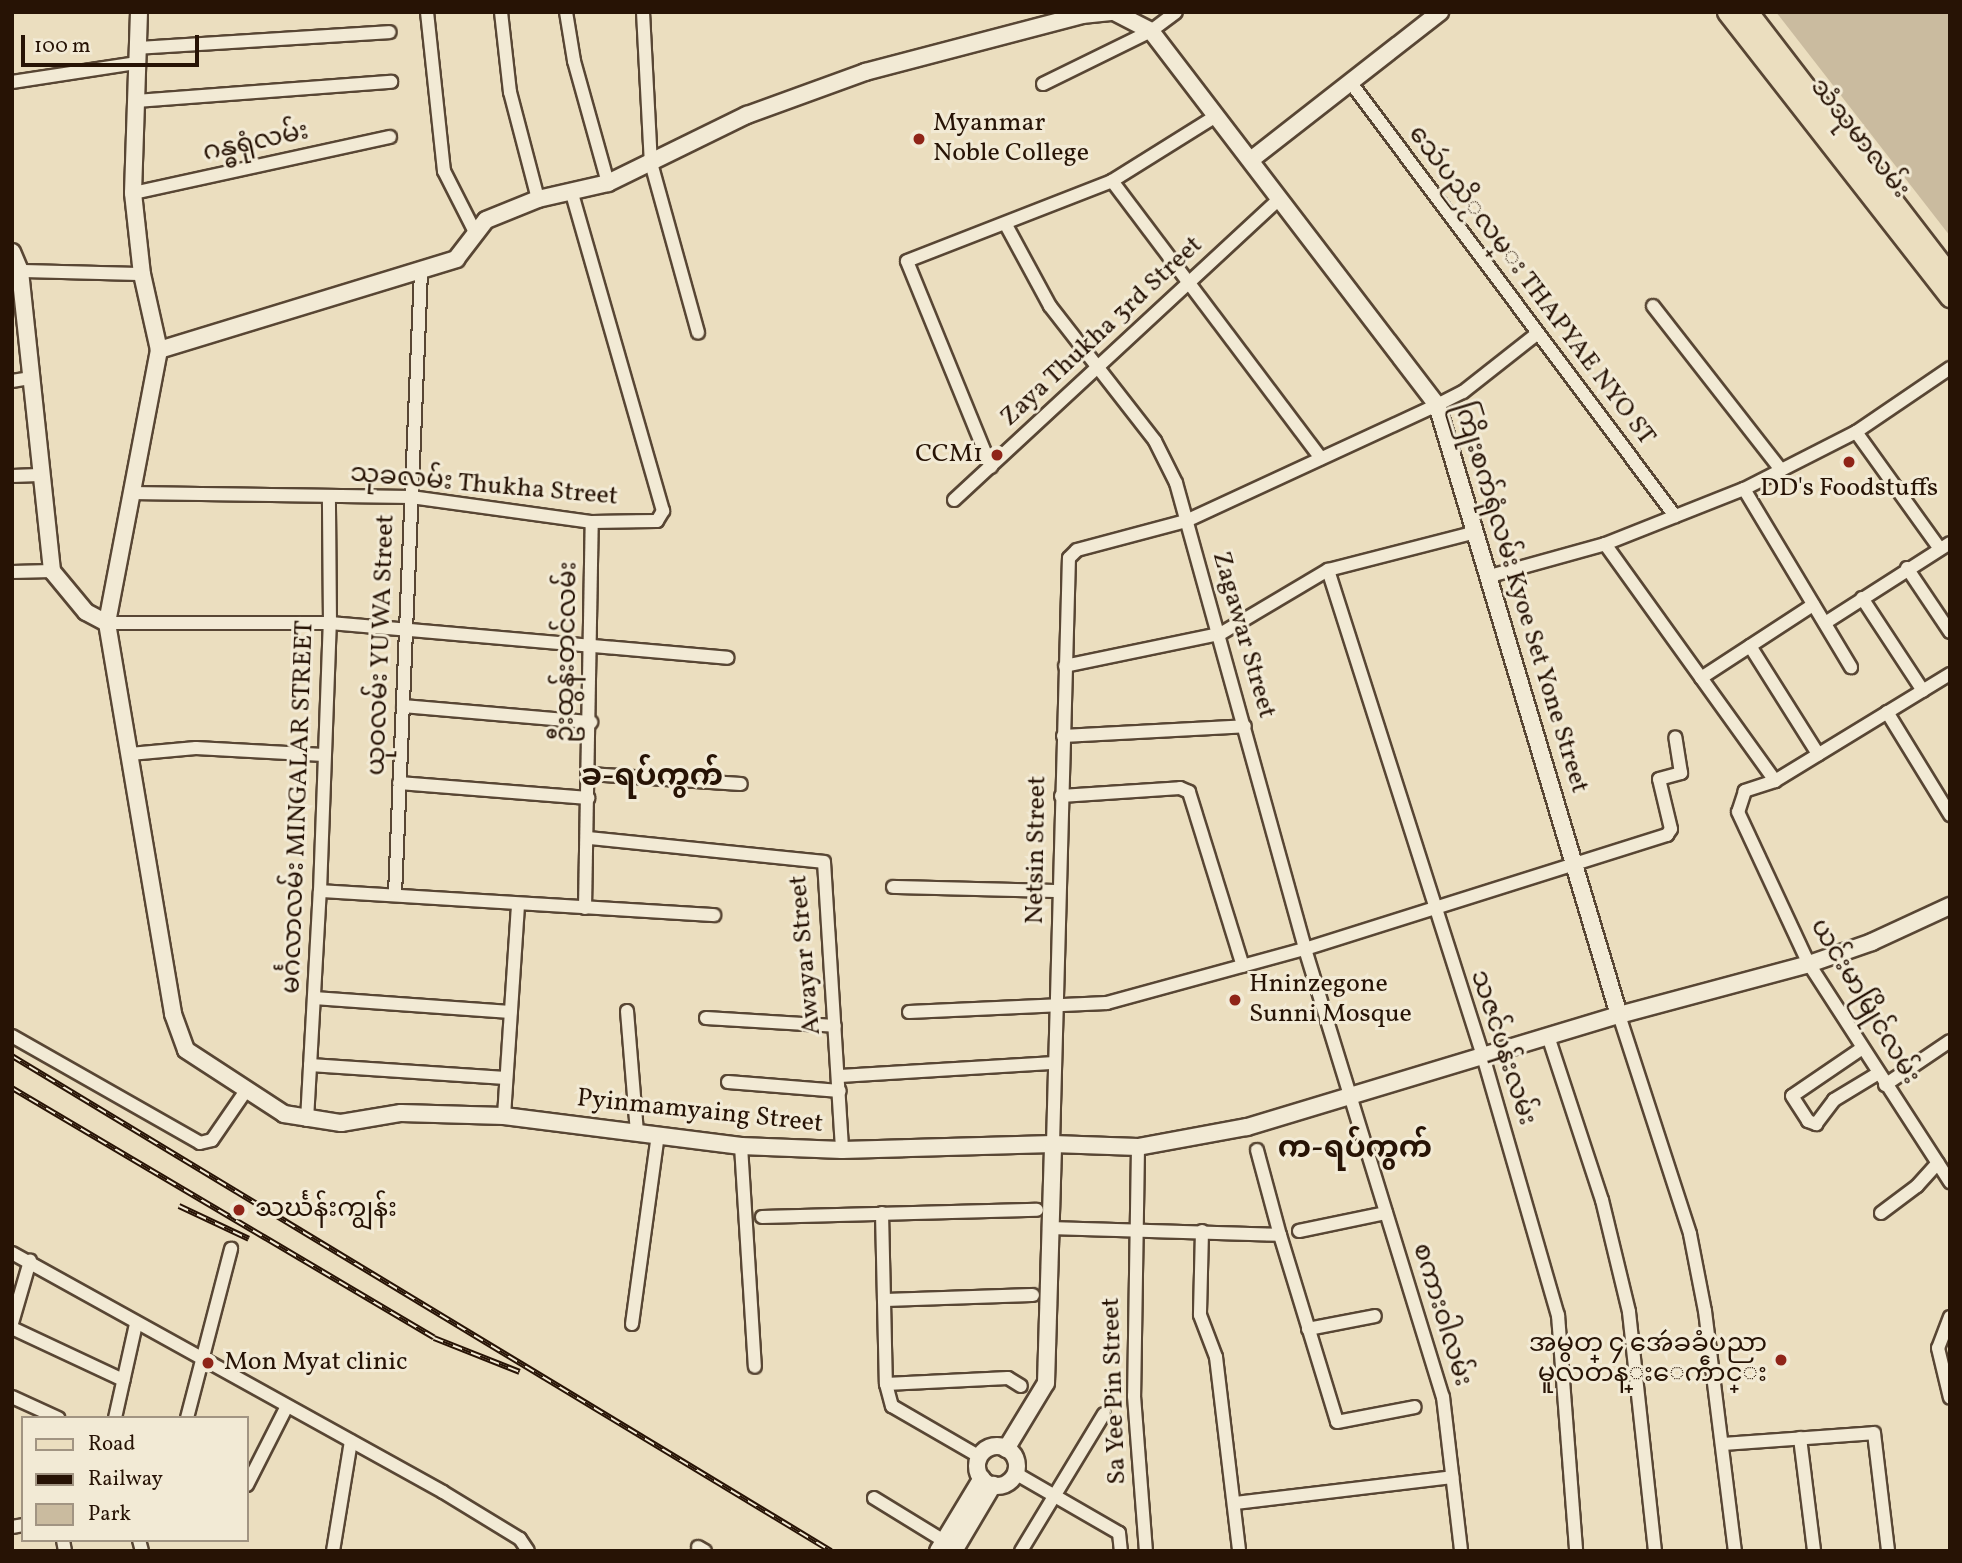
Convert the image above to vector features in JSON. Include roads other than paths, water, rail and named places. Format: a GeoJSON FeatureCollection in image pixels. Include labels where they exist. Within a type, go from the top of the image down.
{"type":"FeatureCollection","features":[{"type":"Feature","properties":{"kind":"main road","name":"သံသုမာလမ်း"},"geometry":{"type":"LineString","coordinates":[[1727,12],[1950,298]]}},
{"type":"Feature","properties":{"kind":"main road","name":"သံသုမာလမ်း"},"geometry":{"type":"LineString","coordinates":[[1748,12],[1950,275]]}},
{"type":"Feature","properties":{"kind":"street"},"geometry":{"type":"LineString","coordinates":[[139,12],[133,193],[142,274],[159,350],[107,623],[130,754],[196,748],[324,755]]}},
{"type":"Feature","properties":{"kind":"street"},"geometry":{"type":"LineString","coordinates":[[427,12],[444,171],[476,234]]}},
{"type":"Feature","properties":{"kind":"street"},"geometry":{"type":"LineString","coordinates":[[501,12],[510,92],[538,199]]}},
{"type":"Feature","properties":{"kind":"street"},"geometry":{"type":"LineString","coordinates":[[566,12],[574,61],[608,183]]}},
{"type":"Feature","properties":{"kind":"street"},"geometry":{"type":"LineString","coordinates":[[643,12],[652,163],[698,333]]}},
{"type":"Feature","properties":{"kind":"street","name":"ကြိုးစက်ရုံလမ်း Kyoe Set Yone Street"},"geometry":{"type":"LineString","coordinates":[[159,350],[346,290],[421,272],[456,259],[486,220],[538,199],[608,183],[747,115],[865,72],[1082,15],[1112,12],[1151,31],[1252,159],[1437,405],[1619,1015]]}},
{"type":"Feature","properties":{"kind":"street"},"geometry":{"type":"LineString","coordinates":[[1043,84],[1151,31],[1176,12]]}},
{"type":"Feature","properties":{"kind":"street"},"geometry":{"type":"LineString","coordinates":[[1252,159],[1351,83],[1429,16]]}},
{"type":"Feature","properties":{"kind":"street"},"geometry":{"type":"LineString","coordinates":[[12,82],[136,55],[389,32]]}},
{"type":"Feature","properties":{"kind":"street"},"geometry":{"type":"LineString","coordinates":[[136,101],[391,82]]}},
{"type":"Feature","properties":{"kind":"street","name":"သေဴပညိႂလမ္း THAPYAE NYO ST"},"geometry":{"type":"LineString","coordinates":[[1351,83],[1675,516]]}},
{"type":"Feature","properties":{"kind":"street"},"geometry":{"type":"LineString","coordinates":[[991,467],[906,267],[913,258],[1006,225],[1112,181],[1216,116]]}},
{"type":"Feature","properties":{"kind":"street","name":"ဂန္ဓရုံလမ်း"},"geometry":{"type":"LineString","coordinates":[[133,193],[390,137]]}},
{"type":"Feature","properties":{"kind":"street"},"geometry":{"type":"LineString","coordinates":[[1112,181],[1321,458]]}},
{"type":"Feature","properties":{"kind":"street","name":"သုခလမ်း Thukha Street"},"geometry":{"type":"LineString","coordinates":[[131,493],[411,497],[592,522],[657,521],[663,511],[572,191]]}},
{"type":"Feature","properties":{"kind":"street","name":"Zaya Thukha 3rd Street"},"geometry":{"type":"LineString","coordinates":[[954,500],[1280,198]]}},
{"type":"Feature","properties":{"kind":"street","name":"Zagawar Street"},"geometry":{"type":"LineString","coordinates":[[1006,225],[1050,306],[1100,366],[1162,453],[1186,521],[1220,634],[1305,949],[1351,1098]]}},
{"type":"Feature","properties":{"kind":"street"},"geometry":{"type":"LineString","coordinates":[[12,253],[20,271],[39,475],[52,571],[86,612],[107,623],[330,623],[593,649],[727,658]]}},
{"type":"Feature","properties":{"kind":"street"},"geometry":{"type":"LineString","coordinates":[[20,271],[142,274]]}},
{"type":"Feature","properties":{"kind":"street","name":"ယုဝလမ်း YU WA Street"},"geometry":{"type":"LineString","coordinates":[[395,894],[421,272]]}},
{"type":"Feature","properties":{"kind":"street"},"geometry":{"type":"LineString","coordinates":[[1653,306],[1781,470]]}},
{"type":"Feature","properties":{"kind":"street"},"geometry":{"type":"LineString","coordinates":[[1186,521],[1463,393],[1538,333]]}},
{"type":"Feature","properties":{"kind":"street"},"geometry":{"type":"LineString","coordinates":[[1490,576],[1605,544],[1745,489],[1856,432],[1950,368]]}},
{"type":"Feature","properties":{"kind":"street"},"geometry":{"type":"LineString","coordinates":[[12,381],[30,378]]}},
{"type":"Feature","properties":{"kind":"street"},"geometry":{"type":"LineString","coordinates":[[1825,623],[1945,546],[1856,432]]}},
{"type":"Feature","properties":{"kind":"street"},"geometry":{"type":"LineString","coordinates":[[12,476],[39,475]]}},
{"type":"Feature","properties":{"kind":"street"},"geometry":{"type":"LineString","coordinates":[[1745,489],[1851,667]]}},
{"type":"Feature","properties":{"kind":"street","name":"မင်္ဂလာလမ်း MINGALAR STREET"},"geometry":{"type":"LineString","coordinates":[[307,1120],[320,891],[330,623],[329,496]]}},
{"type":"Feature","properties":{"kind":"street","name":"Netsin Street"},"geometry":{"type":"LineString","coordinates":[[1053,1144],[1069,558],[1077,550],[1186,521]]}},
{"type":"Feature","properties":{"kind":"street","name":"ဦးထွန်းတင်လမ်း"},"geometry":{"type":"LineString","coordinates":[[585,908],[593,649],[592,522]]}},
{"type":"Feature","properties":{"kind":"street"},"geometry":{"type":"LineString","coordinates":[[1066,666],[1220,634],[1328,570],[1476,532]]}},
{"type":"Feature","properties":{"kind":"street"},"geometry":{"type":"LineString","coordinates":[[1605,544],[1775,781],[1950,674]]}},
{"type":"Feature","properties":{"kind":"street"},"geometry":{"type":"LineString","coordinates":[[1907,568],[1950,632]]}},
{"type":"Feature","properties":{"kind":"street","name":"သဇင်ပန်းလမ်း"},"geometry":{"type":"LineString","coordinates":[[1328,570],[1432,908],[1483,1056],[1558,1315],[1576,1551]]}},
{"type":"Feature","properties":{"kind":"street"},"geometry":{"type":"LineString","coordinates":[[12,572],[52,571]]}},
{"type":"Feature","properties":{"kind":"street"},"geometry":{"type":"LineString","coordinates":[[1861,598],[1923,691]]}},
{"type":"Feature","properties":{"kind":"street"},"geometry":{"type":"LineString","coordinates":[[1701,678],[1813,605]]}},
{"type":"Feature","properties":{"kind":"street"},"geometry":{"type":"LineString","coordinates":[[1751,646],[1818,754]]}},
{"type":"Feature","properties":{"kind":"street"},"geometry":{"type":"LineString","coordinates":[[403,706],[591,722]]}},
{"type":"Feature","properties":{"kind":"street"},"geometry":{"type":"LineString","coordinates":[[1887,712],[1950,815]]}},
{"type":"Feature","properties":{"kind":"street"},"geometry":{"type":"LineString","coordinates":[[1063,736],[1245,726]]}},
{"type":"Feature","properties":{"kind":"street"},"geometry":{"type":"LineString","coordinates":[[909,1012],[1107,1003],[1305,949],[1671,834],[1659,779],[1681,773],[1675,737]]}},
{"type":"Feature","properties":{"kind":"street","name":"Pyinmamyaing Street"},"geometry":{"type":"LineString","coordinates":[[130,754],[173,1014],[186,1050],[284,1114],[307,1120],[341,1123],[401,1113],[504,1116],[741,1146],[842,1150],[1053,1144],[1138,1147],[1234,1130],[1351,1098],[1619,1015],[1809,964],[1872,942],[1950,906]]}},
{"type":"Feature","properties":{"kind":"street"},"geometry":{"type":"LineString","coordinates":[[589,774],[741,784]]}},
{"type":"Feature","properties":{"kind":"street","name":"ယင်းမာမြိုင်လမ်း"},"geometry":{"type":"LineString","coordinates":[[1775,781],[1745,791],[1738,800],[1738,812],[1809,964],[1877,1074],[1950,1182]]}},
{"type":"Feature","properties":{"kind":"street"},"geometry":{"type":"LineString","coordinates":[[399,783],[588,798]]}},
{"type":"Feature","properties":{"kind":"street"},"geometry":{"type":"LineString","coordinates":[[1061,796],[1181,788],[1189,792],[1243,966]]}},
{"type":"Feature","properties":{"kind":"street","name":"Awayar Street"},"geometry":{"type":"LineString","coordinates":[[589,838],[824,862],[842,1150]]}},
{"type":"Feature","properties":{"kind":"street"},"geometry":{"type":"LineString","coordinates":[[893,887],[1059,891]]}},
{"type":"Feature","properties":{"kind":"street"},"geometry":{"type":"LineString","coordinates":[[320,891],[715,915]]}},
{"type":"Feature","properties":{"kind":"street"},"geometry":{"type":"LineString","coordinates":[[504,1116],[518,904]]}},
{"type":"Feature","properties":{"kind":"street"},"geometry":{"type":"LineString","coordinates":[[314,998],[510,1012]]}},
{"type":"Feature","properties":{"kind":"street"},"geometry":{"type":"LineString","coordinates":[[627,1011],[637,1132]]}},
{"type":"Feature","properties":{"kind":"street"},"geometry":{"type":"LineString","coordinates":[[1619,1015],[1690,1234],[1722,1444],[1735,1551]]}},
{"type":"Feature","properties":{"kind":"street"},"geometry":{"type":"LineString","coordinates":[[706,1018],[835,1026]]}},
{"type":"Feature","properties":{"kind":"street"},"geometry":{"type":"LineString","coordinates":[[12,1036],[200,1143],[212,1140],[247,1089]]}},
{"type":"Feature","properties":{"kind":"street"},"geometry":{"type":"LineString","coordinates":[[1548,1036],[1602,1200],[1629,1312],[1655,1551]]}},
{"type":"Feature","properties":{"kind":"street"},"geometry":{"type":"LineString","coordinates":[[1885,1085],[1950,1041]]}},
{"type":"Feature","properties":{"kind":"street"},"geometry":{"type":"LineString","coordinates":[[1861,1049],[1792,1096],[1808,1121],[1816,1124],[1834,1100],[1877,1074]]}},
{"type":"Feature","properties":{"kind":"street"},"geometry":{"type":"LineString","coordinates":[[839,1076],[1055,1063]]}},
{"type":"Feature","properties":{"kind":"street"},"geometry":{"type":"LineString","coordinates":[[310,1065],[506,1078]]}},
{"type":"Feature","properties":{"kind":"street"},"geometry":{"type":"LineString","coordinates":[[728,1082],[840,1091]]}},
{"type":"Feature","properties":{"kind":"street","name":"စကားဝါလမ်း"},"geometry":{"type":"LineString","coordinates":[[1351,1098],[1443,1397],[1461,1551]]}},
{"type":"Feature","properties":{"kind":"street"},"geometry":{"type":"LineString","coordinates":[[632,1324],[658,1135]]}},
{"type":"Feature","properties":{"kind":"street"},"geometry":{"type":"LineString","coordinates":[[1006,1449],[1046,1383],[1053,1144]]}},
{"type":"Feature","properties":{"kind":"street"},"geometry":{"type":"LineString","coordinates":[[741,1146],[755,1367]]}},
{"type":"Feature","properties":{"kind":"street","name":"Sa Yee Pin Street"},"geometry":{"type":"LineString","coordinates":[[1138,1147],[1133,1396],[1146,1551]]}},
{"type":"Feature","properties":{"kind":"street"},"geometry":{"type":"LineString","coordinates":[[1257,1150],[1337,1422],[1415,1407]]}},
{"type":"Feature","properties":{"kind":"street"},"geometry":{"type":"LineString","coordinates":[[1881,1213],[1917,1186],[1938,1163]]}},
{"type":"Feature","properties":{"kind":"street"},"geometry":{"type":"LineString","coordinates":[[762,1217],[1037,1210]]}},
{"type":"Feature","properties":{"kind":"street"},"geometry":{"type":"LineString","coordinates":[[881,1213],[886,1384],[897,1409],[979,1457],[988,1482]]}},
{"type":"Feature","properties":{"kind":"street"},"geometry":{"type":"LineString","coordinates":[[1299,1231],[1386,1213]]}},
{"type":"Feature","properties":{"kind":"street"},"geometry":{"type":"LineString","coordinates":[[1049,1228],[1280,1235]]}},
{"type":"Feature","properties":{"kind":"street"},"geometry":{"type":"LineString","coordinates":[[1202,1231],[1200,1315],[1216,1357],[1239,1551]]}},
{"type":"Feature","properties":{"kind":"street"},"geometry":{"type":"LineString","coordinates":[[188,1416],[231,1250]]}},
{"type":"Feature","properties":{"kind":"street"},"geometry":{"type":"LineString","coordinates":[[12,1253],[202,1362],[351,1441],[520,1539],[528,1551]]}},
{"type":"Feature","properties":{"kind":"street"},"geometry":{"type":"LineString","coordinates":[[30,1261],[12,1326],[123,1380]]}},
{"type":"Feature","properties":{"kind":"street"},"geometry":{"type":"LineString","coordinates":[[884,1300],[1033,1295]]}},
{"type":"Feature","properties":{"kind":"street"},"geometry":{"type":"LineString","coordinates":[[1308,1329],[1375,1316]]}},
{"type":"Feature","properties":{"kind":"street"},"geometry":{"type":"LineString","coordinates":[[1950,1317],[1938,1348],[1950,1398]]}},
{"type":"Feature","properties":{"kind":"street"},"geometry":{"type":"LineString","coordinates":[[115,1416],[136,1324]]}},
{"type":"Feature","properties":{"kind":"street"},"geometry":{"type":"LineString","coordinates":[[886,1384],[1009,1378],[1021,1386]]}},
{"type":"Feature","properties":{"kind":"street"},"geometry":{"type":"LineString","coordinates":[[12,1398],[53,1416]]}},
{"type":"Feature","properties":{"kind":"street"},"geometry":{"type":"LineString","coordinates":[[248,1483],[286,1408]]}},
{"type":"Feature","properties":{"kind":"street"},"geometry":{"type":"LineString","coordinates":[[1021,1551],[1104,1414]]}},
{"type":"Feature","properties":{"kind":"street"},"geometry":{"type":"LineString","coordinates":[[1722,1444],[1874,1433],[1888,1551]]}},
{"type":"Feature","properties":{"kind":"street"},"geometry":{"type":"LineString","coordinates":[[1800,1438],[1814,1551]]}},
{"type":"Feature","properties":{"kind":"street"},"geometry":{"type":"LineString","coordinates":[[333,1551],[351,1441]]}},
{"type":"Feature","properties":{"kind":"street"},"geometry":{"type":"LineString","coordinates":[[979,1457],[994,1446],[1006,1449],[1014,1457],[1015,1473],[1006,1483],[988,1482]]}},
{"type":"Feature","properties":{"kind":"street"},"geometry":{"type":"LineString","coordinates":[[1015,1473],[1119,1533],[1121,1551]]}},
{"type":"Feature","properties":{"kind":"street"},"geometry":{"type":"LineString","coordinates":[[1235,1503],[1452,1477]]}},
{"type":"Feature","properties":{"kind":"street"},"geometry":{"type":"LineString","coordinates":[[874,1498],[945,1547],[988,1482]]}},
{"type":"Feature","properties":{"kind":"railway"},"geometry":{"type":"LineString","coordinates":[[12,1056],[831,1551]]}},
{"type":"Feature","properties":{"kind":"railway"},"geometry":{"type":"LineString","coordinates":[[12,1088],[434,1338],[520,1372]]}},
{"type":"Feature","properties":{"kind":"railway"},"geometry":{"type":"LineString","coordinates":[[179,1206],[249,1239]]}},
{"type":"Feature","properties":{"kind":"place","name":"Myanmar Noble College"},"geometry":{"type":"Point","coordinates":[919,139]}},
{"type":"Feature","properties":{"kind":"place","name":"CCM1"},"geometry":{"type":"Point","coordinates":[997,455]}},
{"type":"Feature","properties":{"kind":"place","name":"DD's Foodstuffs"},"geometry":{"type":"Point","coordinates":[1849,462]}},
{"type":"Feature","properties":{"kind":"place","name":"Hninzegone Sunni Mosque"},"geometry":{"type":"Point","coordinates":[1235,1000]}},
{"type":"Feature","properties":{"kind":"place","name":"သင်္ဃန်းကျွန်း"},"geometry":{"type":"Point","coordinates":[239,1210]}},
{"type":"Feature","properties":{"kind":"place","name":"အမွတ္ ၄ အေဴခခံပညာ မူလတန္းေကဵာင္း"},"geometry":{"type":"Point","coordinates":[1781,1360]}},
{"type":"Feature","properties":{"kind":"place","name":"Mon Myat clinic"},"geometry":{"type":"Point","coordinates":[208,1363]}},
{"type":"Feature","properties":{"kind":"district","name":"ခ-ရပ်ကွက်"},"geometry":{"type":"Point","coordinates":[652,777]}},
{"type":"Feature","properties":{"kind":"district","name":"က-ရပ်ကွက်"},"geometry":{"type":"Point","coordinates":[1355,1149]}}]}
